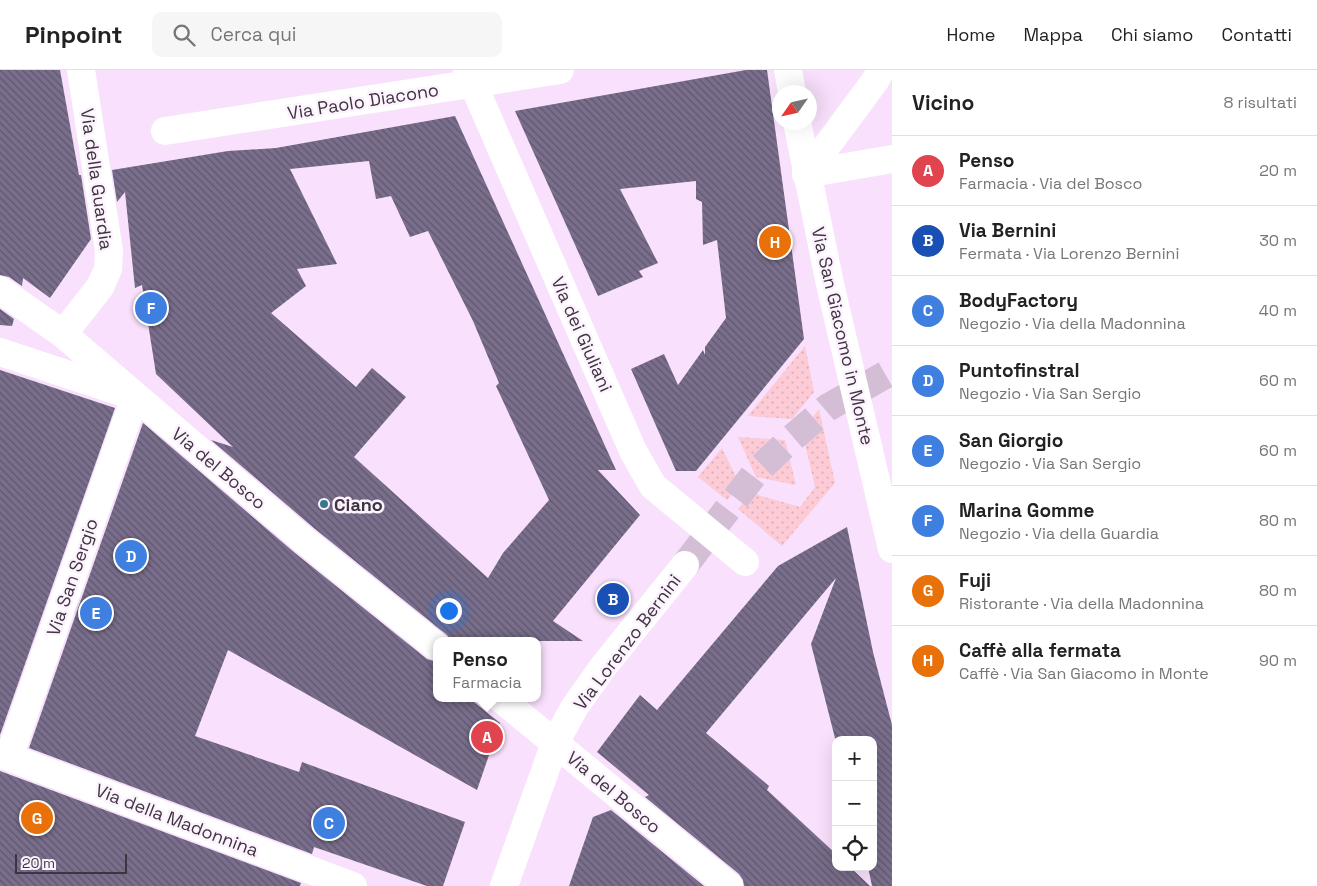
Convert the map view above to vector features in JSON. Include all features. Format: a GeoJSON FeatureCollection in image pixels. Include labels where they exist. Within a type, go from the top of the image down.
{"type":"FeatureCollection","features":[{"type":"Feature","properties":{"kind":"street","name":"Via della Guardia"},"geometry":{"type":"LineString","coordinates":[[63,334],[100,287],[108,269],[109,251],[81,70]]}},
{"type":"Feature","properties":{"kind":"street","name":"Via Paolo Diacono"},"geometry":{"type":"LineString","coordinates":[[165,131],[470,77],[560,70]]}},
{"type":"Feature","properties":{"kind":"street"},"geometry":{"type":"LineString","coordinates":[[788,70],[791,85]]}},
{"type":"Feature","properties":{"kind":"street"},"geometry":{"type":"LineString","coordinates":[[806,174],[875,81],[881,70]]}},
{"type":"Feature","properties":{"kind":"street","name":"Via dei Giuliani"},"geometry":{"type":"LineString","coordinates":[[470,77],[633,451],[646,476],[662,495],[745,562]]}},
{"type":"Feature","properties":{"kind":"street","name":"Via San Giacomo in Monte"},"geometry":{"type":"LineString","coordinates":[[798,130],[830,284],[892,549]]}},
{"type":"Feature","properties":{"kind":"street"},"geometry":{"type":"LineString","coordinates":[[806,174],[892,158]]}},
{"type":"Feature","properties":{"kind":"street","name":"Via del Bosco"},"geometry":{"type":"LineString","coordinates":[[0,290],[63,334],[305,541],[433,644]]}},
{"type":"Feature","properties":{"kind":"street"},"geometry":{"type":"LineString","coordinates":[[0,352],[135,397]]}},
{"type":"Feature","properties":{"kind":"street","name":"Via San Sergio"},"geometry":{"type":"LineString","coordinates":[[5,755],[135,397]]}},
{"type":"Feature","properties":{"kind":"street","name":"Via Lorenzo Bernini"},"geometry":{"type":"LineString","coordinates":[[504,886],[555,743],[574,708],[603,667],[685,565]]}},
{"type":"Feature","properties":{"kind":"street","name":"Via del Bosco"},"geometry":{"type":"LineString","coordinates":[[505,702],[729,886]]}},
{"type":"Feature","properties":{"kind":"street","name":"Via della Madonnina"},"geometry":{"type":"LineString","coordinates":[[5,755],[353,886]]}},
{"type":"Feature","properties":{"kind":"shaded area"},"geometry":{"type":"Polygon","coordinates":[[[805,346],[814,392],[792,419],[748,416],[805,346]]]}},
{"type":"Feature","properties":{"kind":"shaded area"},"geometry":{"type":"Polygon","coordinates":[[[819,409],[835,483],[782,546],[738,509],[751,493],[800,507],[815,487],[802,431],[819,409]]]}},
{"type":"Feature","properties":{"kind":"shaded area"},"geometry":{"type":"Polygon","coordinates":[[[738,437],[785,440],[796,485],[756,477],[738,437]]]}},
{"type":"Feature","properties":{"kind":"shaded area"},"geometry":{"type":"Polygon","coordinates":[[[722,448],[740,485],[727,500],[698,477],[722,448]]]}},
{"type":"Feature","properties":{"kind":"building"},"geometry":{"type":"Polygon","coordinates":[[[0,70],[60,70],[79,175],[81,175],[91,239],[50,298],[23,278],[22,286],[9,277],[0,275],[0,70]]]}},
{"type":"Feature","properties":{"kind":"building"},"geometry":{"type":"Polygon","coordinates":[[[746,70],[767,70],[772,106],[772,130],[775,130],[804,339],[696,471],[676,471],[631,369],[664,354],[678,385],[703,350],[705,355],[705,347],[726,318],[717,240],[703,245],[702,202],[696,199],[696,181],[620,189],[658,263],[639,271],[643,277],[598,296],[515,111],[746,70]]]}},
{"type":"Feature","properties":{"kind":"building"},"geometry":{"type":"Polygon","coordinates":[[[455,116],[616,470],[598,470],[640,515],[553,621],[583,641],[541,641],[541,637],[448,637],[315,529],[211,440],[233,447],[156,374],[142,285],[135,288],[125,192],[117,202],[112,170],[228,151],[276,148],[455,116]],[[369,161],[290,169],[337,264],[297,269],[306,286],[271,313],[356,387],[372,368],[406,397],[354,457],[488,578],[503,553],[549,500],[496,386],[499,383],[473,321],[428,231],[410,237],[391,196],[376,199],[369,161]]]}},
{"type":"Feature","properties":{"kind":"building"},"geometry":{"type":"Polygon","coordinates":[[[0,309],[14,319],[12,326],[0,325],[0,309]]]}},
{"type":"Feature","properties":{"kind":"building"},"geometry":{"type":"Polygon","coordinates":[[[0,370],[115,408],[0,735],[0,370]]]}},
{"type":"Feature","properties":{"kind":"building"},"geometry":{"type":"Polygon","coordinates":[[[143,423],[295,553],[427,659],[433,661],[433,702],[474,702],[500,723],[477,790],[228,650],[195,736],[299,772],[302,762],[465,822],[443,886],[427,886],[314,847],[312,854],[29,748],[143,423]]]}},
{"type":"Feature","properties":{"kind":"building"},"geometry":{"type":"Polygon","coordinates":[[[847,527],[873,652],[892,725],[892,886],[872,886],[869,871],[877,871],[877,736],[834,736],[811,644],[836,578],[706,733],[769,786],[767,790],[832,850],[832,871],[854,871],[870,886],[744,886],[739,874],[645,797],[649,795],[597,752],[640,695],[657,710],[778,566],[847,527]]]}},
{"type":"Feature","properties":{"kind":"building"},"geometry":{"type":"Polygon","coordinates":[[[0,771],[301,883],[300,886],[0,886],[0,771]]]}},
{"type":"Feature","properties":{"kind":"building"},"geometry":{"type":"Polygon","coordinates":[[[611,810],[704,886],[569,886],[593,817],[611,810]]]}},
{"type":"Feature","properties":{"kind":"tunnel"},"geometry":{"type":"LineString","coordinates":[[685,565],[756,472],[791,439],[827,408],[892,371]]}},
{"type":"Feature","properties":{"kind":"place","name":"Caffè alla fermata"},"geometry":{"type":"Point","coordinates":[775,242]}},
{"type":"Feature","properties":{"kind":"place","name":"Marina Gomme"},"geometry":{"type":"Point","coordinates":[151,308]}},
{"type":"Feature","properties":{"kind":"place","name":"Ciano"},"geometry":{"type":"Point","coordinates":[324,504]}},
{"type":"Feature","properties":{"kind":"place","name":"Puntofinstral"},"geometry":{"type":"Point","coordinates":[131,556]}},
{"type":"Feature","properties":{"kind":"place","name":"Via Bernini"},"geometry":{"type":"Point","coordinates":[613,599]}},
{"type":"Feature","properties":{"kind":"place","name":"San Giorgio"},"geometry":{"type":"Point","coordinates":[96,613]}},
{"type":"Feature","properties":{"kind":"place","name":"Penso"},"geometry":{"type":"Point","coordinates":[487,737]}},
{"type":"Feature","properties":{"kind":"place","name":"Fuji"},"geometry":{"type":"Point","coordinates":[37,818]}},
{"type":"Feature","properties":{"kind":"place","name":"BodyFactory"},"geometry":{"type":"Point","coordinates":[329,823]}}]}
